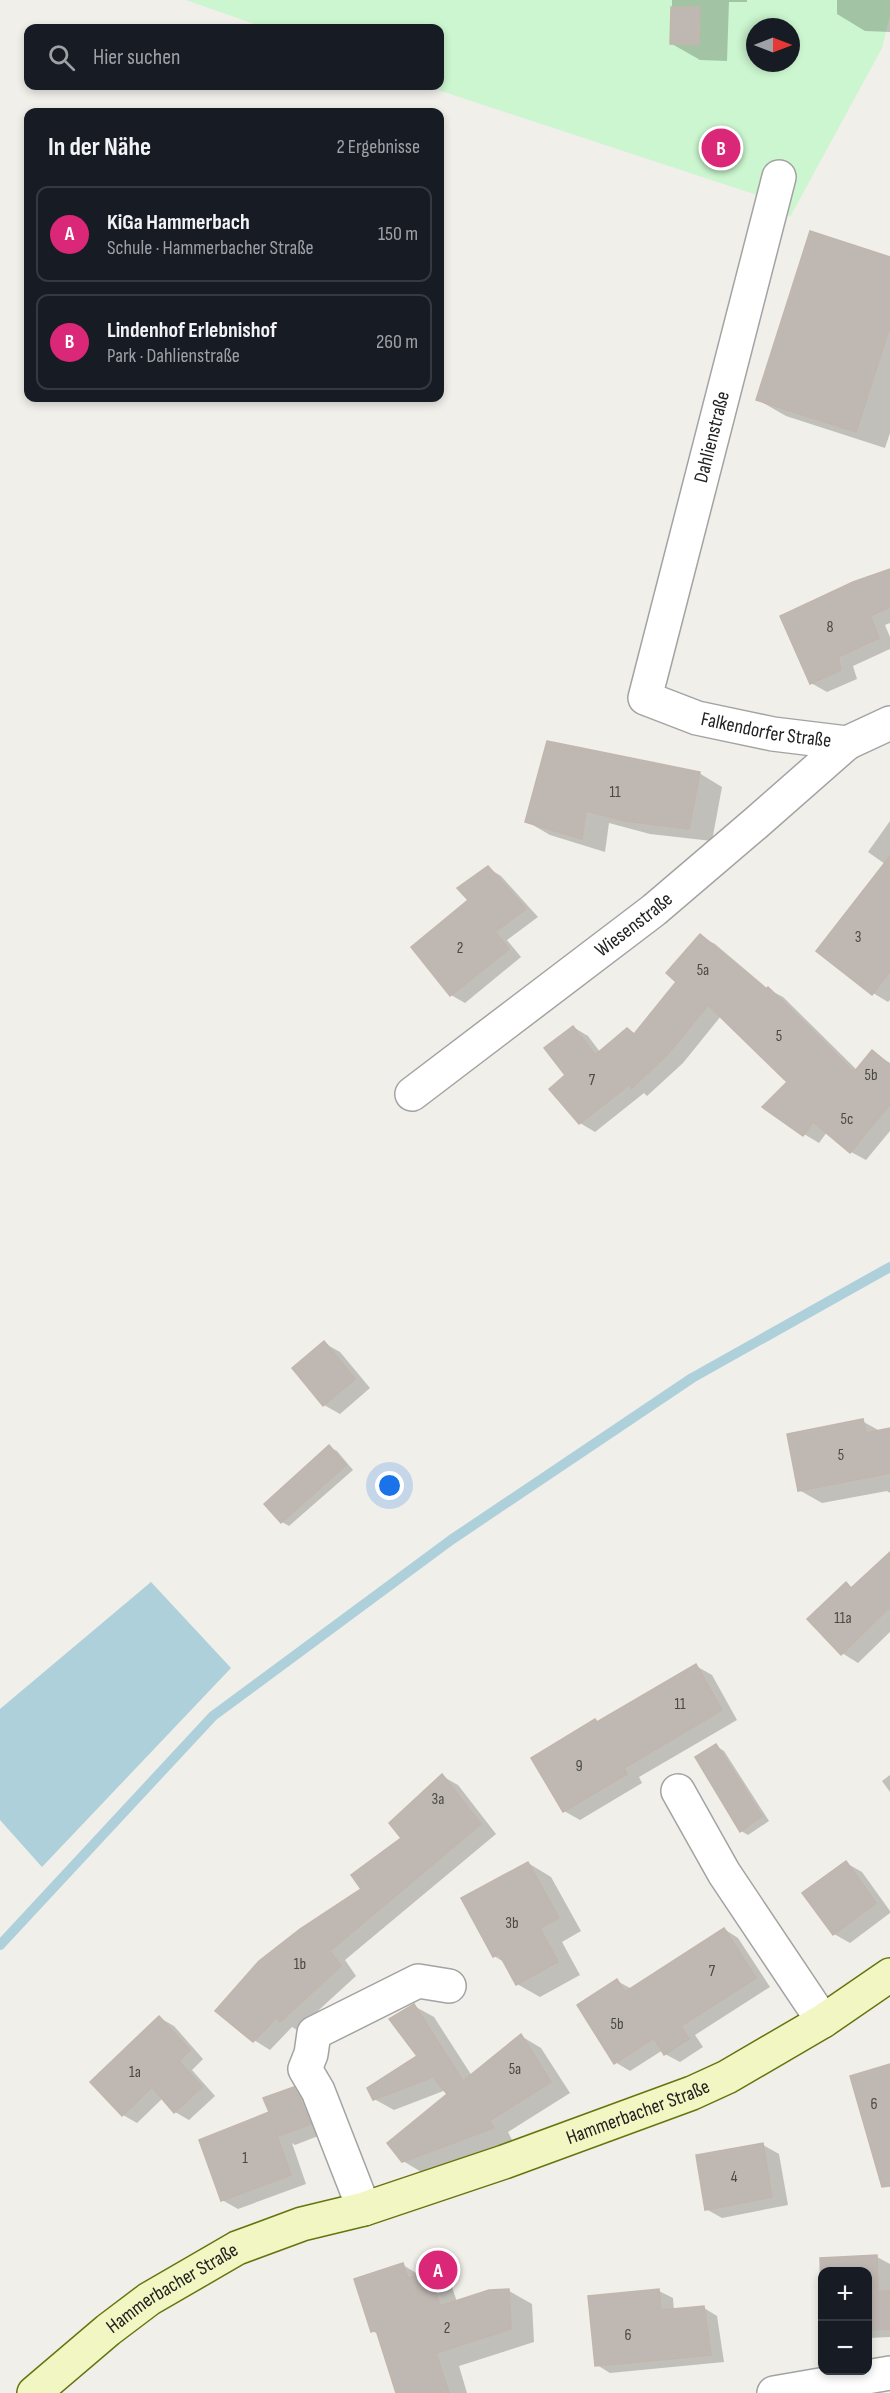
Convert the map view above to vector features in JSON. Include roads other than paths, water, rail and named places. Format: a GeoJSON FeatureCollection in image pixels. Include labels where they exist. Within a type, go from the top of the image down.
{"type":"FeatureCollection","features":[{"type":"Feature","properties":{"kind":"main road","name":"Hammerbacher Straße"},"geometry":{"type":"LineString","coordinates":[[34,2393],[108,2330],[149,2300],[237,2248],[302,2224],[364,2209],[504,2162],[692,2093],[727,2077],[823,2021],[890,1975]]}},
{"type":"Feature","properties":{"kind":"street","name":"Dahlienstraße"},"geometry":{"type":"LineString","coordinates":[[645,698],[779,177]]}},
{"type":"Feature","properties":{"kind":"street","name":"Falkendorfer Straße"},"geometry":{"type":"LineString","coordinates":[[645,698],[697,718],[773,734],[847,742],[890,723]]}},
{"type":"Feature","properties":{"kind":"street","name":"Wiesenstraße"},"geometry":{"type":"LineString","coordinates":[[412,1094],[654,910],[847,742]]}},
{"type":"Feature","properties":{"kind":"street"},"geometry":{"type":"LineString","coordinates":[[678,1791],[724,1873],[823,2021]]}},
{"type":"Feature","properties":{"kind":"street"},"geometry":{"type":"LineString","coordinates":[[364,2209],[318,2091],[305,2068],[311,2054],[314,2033],[418,1981],[449,1986]]}},
{"type":"Feature","properties":{"kind":"street"},"geometry":{"type":"LineString","coordinates":[[774,2393],[890,2373]]}},
{"type":"Feature","properties":{"kind":"water"},"geometry":{"type":"Polygon","coordinates":[[[151,1582],[231,1668],[42,1867],[0,1820],[0,1709],[151,1582]]]}},
{"type":"Feature","properties":{"kind":"waterway"},"geometry":{"type":"LineString","coordinates":[[0,1945],[213,1716],[451,1540],[692,1378],[890,1267]]}},
{"type":"Feature","properties":{"kind":"place","name":"Lindenhof Erlebnishof"},"geometry":{"type":"Point","coordinates":[721,148]}},
{"type":"Feature","properties":{"kind":"place","name":"KiGa Hammerbach"},"geometry":{"type":"Point","coordinates":[438,2270]}}]}
